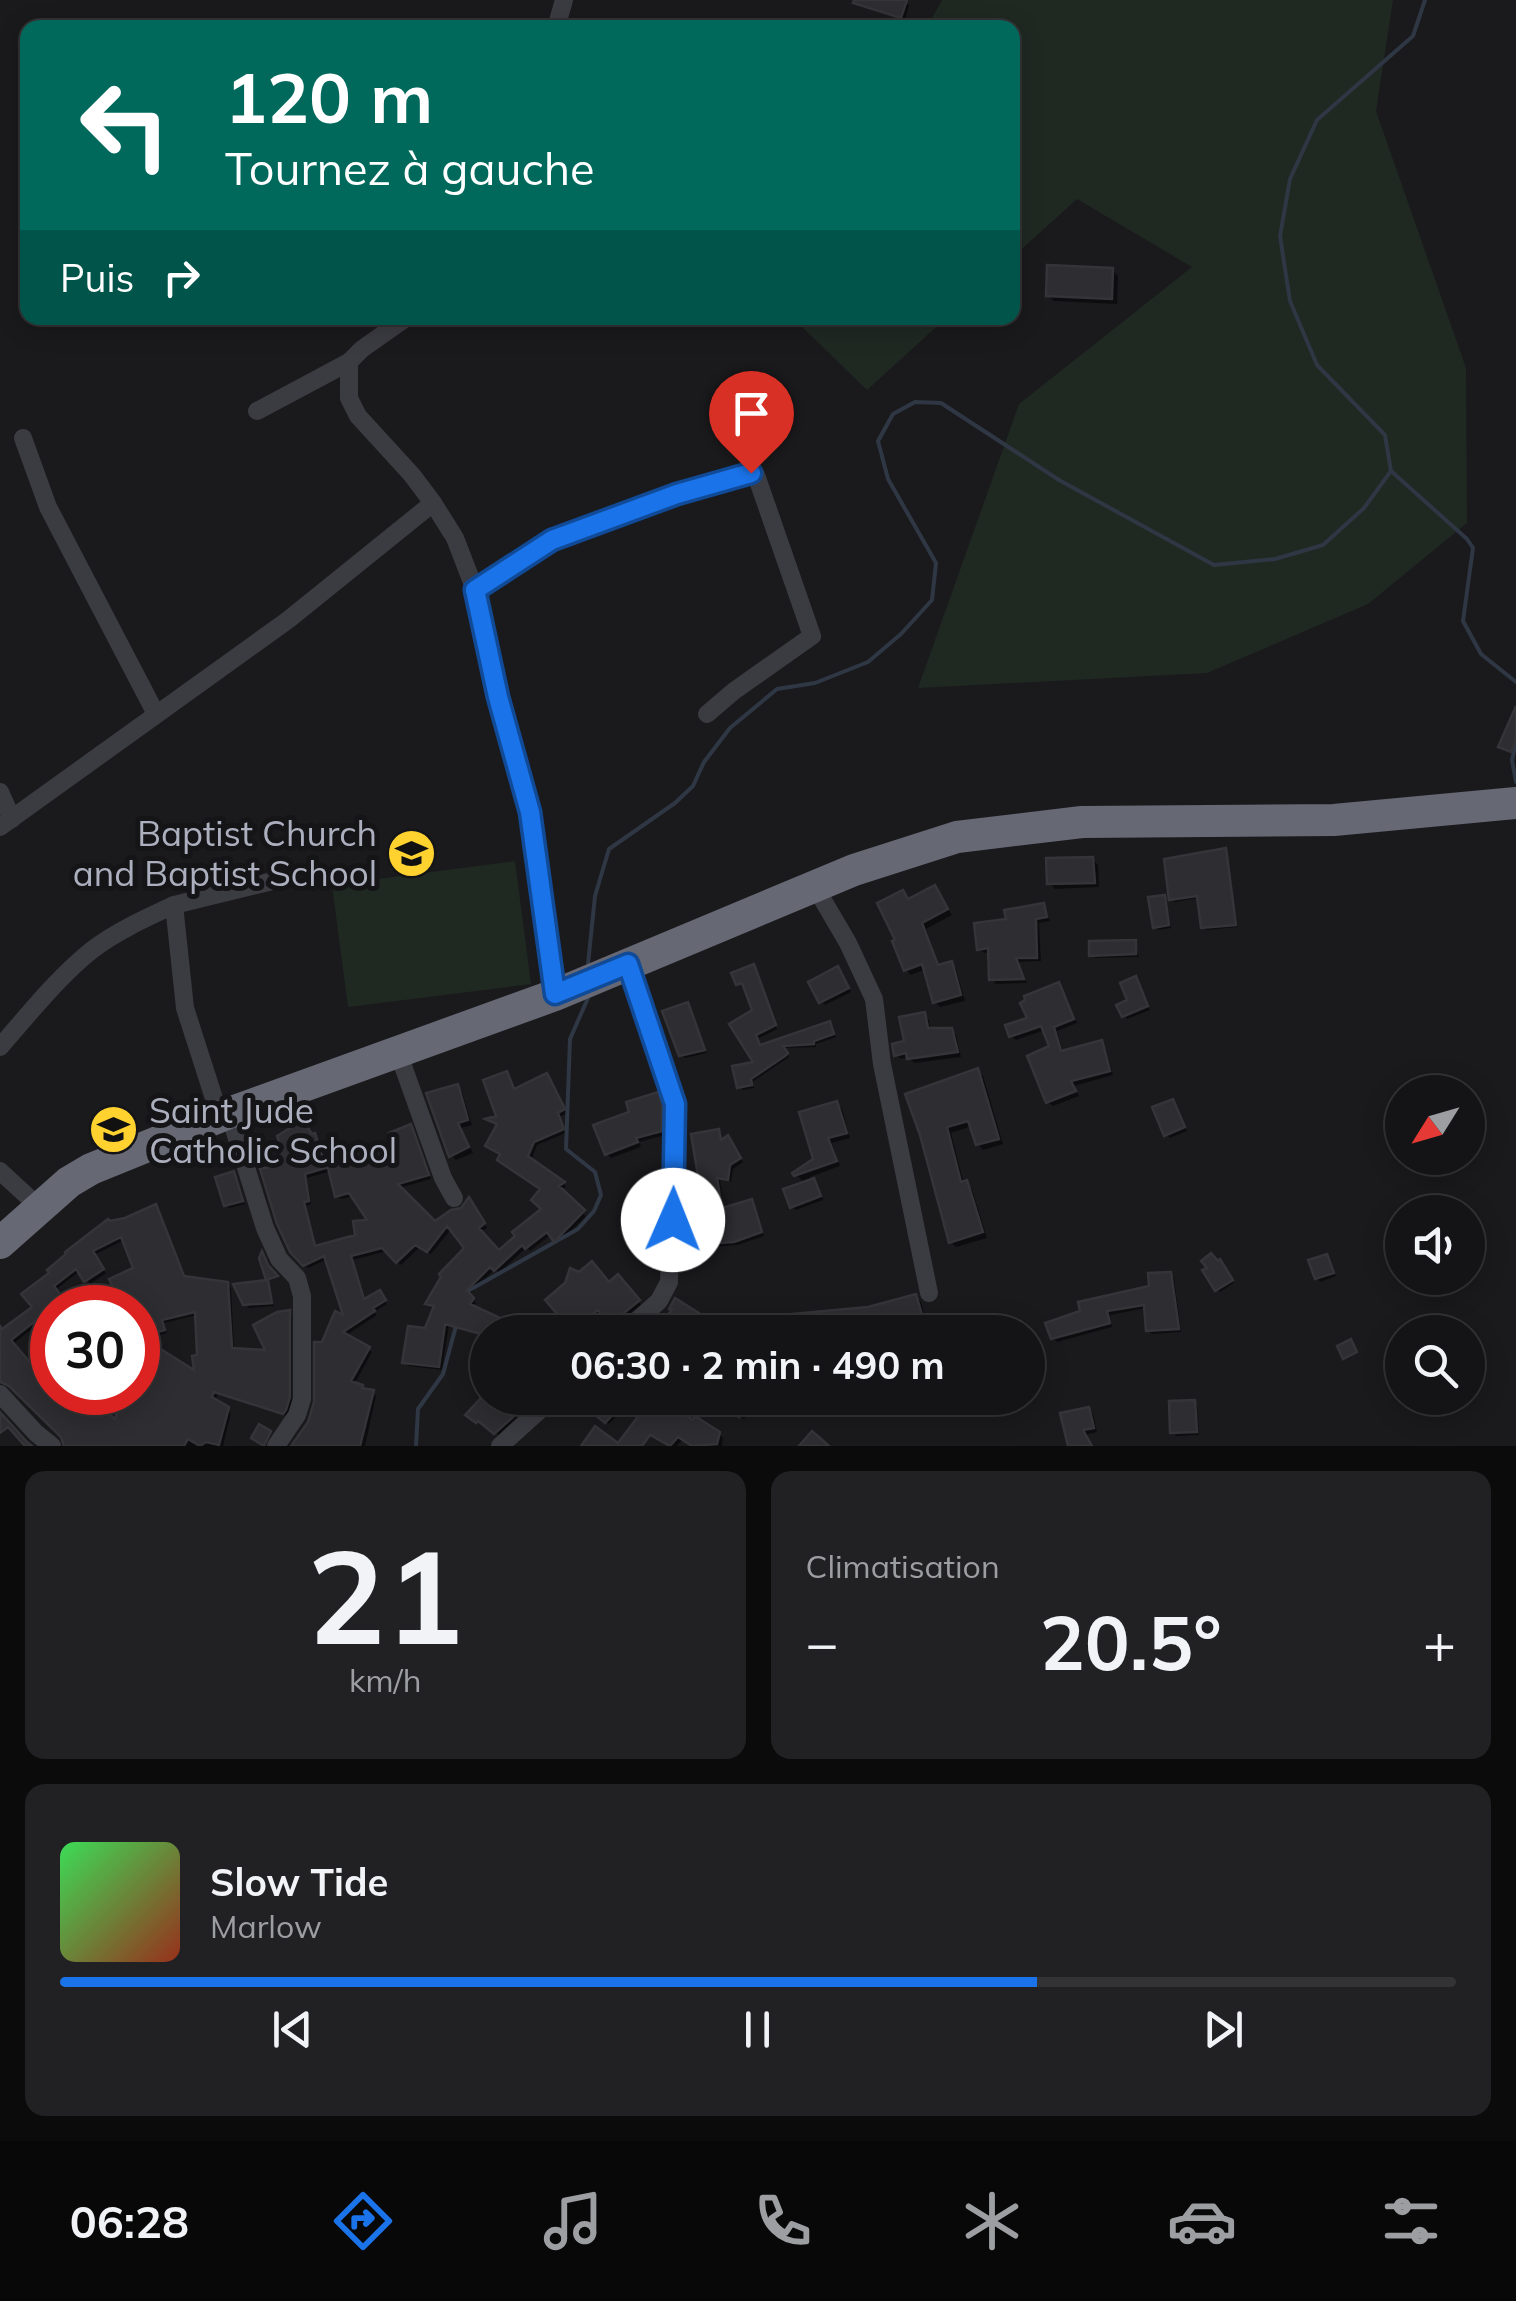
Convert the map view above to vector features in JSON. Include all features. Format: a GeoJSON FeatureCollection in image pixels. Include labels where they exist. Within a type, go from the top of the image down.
{"type":"FeatureCollection","features":[{"type":"Feature","properties":{"kind":"highway"},"geometry":{"type":"LineString","coordinates":[[0,1243],[39,1207],[91,1169],[225,1115],[562,992],[814,885],[956,837],[1082,822],[1334,820],[1516,803]]}},
{"type":"Feature","properties":{"kind":"street"},"geometry":{"type":"LineString","coordinates":[[257,411],[350,362],[396,325]]}},
{"type":"Feature","properties":{"kind":"street"},"geometry":{"type":"LineString","coordinates":[[350,362],[350,398],[358,416],[433,503],[455,538],[475,590],[498,697],[530,812],[562,992]]}},
{"type":"Feature","properties":{"kind":"street"},"geometry":{"type":"LineString","coordinates":[[23,438],[48,508],[156,714]]}},
{"type":"Feature","properties":{"kind":"street"},"geometry":{"type":"LineString","coordinates":[[475,590],[552,540],[677,494],[751,473],[756,475],[812,636],[707,714]]}},
{"type":"Feature","properties":{"kind":"street"},"geometry":{"type":"LineString","coordinates":[[0,792],[6,823],[288,620],[433,503]]}},
{"type":"Feature","properties":{"kind":"street"},"geometry":{"type":"LineString","coordinates":[[0,1047],[92,951],[135,922],[174,905],[285,878]]}},
{"type":"Feature","properties":{"kind":"street"},"geometry":{"type":"LineString","coordinates":[[814,885],[848,943],[874,999],[882,1064],[929,1294]]}},
{"type":"Feature","properties":{"kind":"street"},"geometry":{"type":"LineString","coordinates":[[174,905],[185,1008],[266,1228],[279,1259],[298,1278],[302,1296],[302,1399],[297,1415],[276,1446]]}},
{"type":"Feature","properties":{"kind":"street"},"geometry":{"type":"LineString","coordinates":[[615,970],[675,1104],[669,1282],[659,1301],[643,1315]]}},
{"type":"Feature","properties":{"kind":"street"},"geometry":{"type":"LineString","coordinates":[[398,1052],[454,1198]]}},
{"type":"Feature","properties":{"kind":"street"},"geometry":{"type":"LineString","coordinates":[[0,1171],[39,1207]]}},
{"type":"Feature","properties":{"kind":"street"},"geometry":{"type":"LineString","coordinates":[[0,1394],[52,1446]]}},
{"type":"Feature","properties":{"kind":"street"},"geometry":{"type":"LineString","coordinates":[[500,1446],[534,1415]]}},
{"type":"Feature","properties":{"kind":"shaded area"},"geometry":{"type":"Polygon","coordinates":[[[942,0],[1393,0],[1376,111],[1466,368],[1467,523],[1368,604],[1207,673],[918,688],[1019,404],[1192,267],[1077,199],[1020,251],[1020,20],[931,20],[942,0]]]}},
{"type":"Feature","properties":{"kind":"shaded area"},"geometry":{"type":"Polygon","coordinates":[[[800,325],[938,325],[867,390],[800,325]]]}},
{"type":"Feature","properties":{"kind":"shaded area"},"geometry":{"type":"Polygon","coordinates":[[[515,861],[531,984],[348,1007],[332,885],[515,861]]]}},
{"type":"Feature","properties":{"kind":"building"},"geometry":{"type":"Polygon","coordinates":[[[907,0],[901,18],[853,3],[907,0]]]}},
{"type":"Feature","properties":{"kind":"building"},"geometry":{"type":"Polygon","coordinates":[[[1047,265],[1113,268],[1112,299],[1046,296],[1047,265]]]}},
{"type":"Feature","properties":{"kind":"building"},"geometry":{"type":"Polygon","coordinates":[[[1516,706],[1516,741],[1511,752],[1498,747],[1516,706]]]}},
{"type":"Feature","properties":{"kind":"building"},"geometry":{"type":"Polygon","coordinates":[[[1226,848],[1236,925],[1201,928],[1197,896],[1169,900],[1164,859],[1226,848]]]}},
{"type":"Feature","properties":{"kind":"building"},"geometry":{"type":"Polygon","coordinates":[[[1093,857],[1095,883],[1047,884],[1046,858],[1093,857]]]}},
{"type":"Feature","properties":{"kind":"building"},"geometry":{"type":"Polygon","coordinates":[[[935,885],[948,909],[922,923],[938,965],[952,961],[961,995],[933,1003],[922,964],[904,971],[892,941],[895,940],[877,903],[903,890],[908,899],[935,885]]]}},
{"type":"Feature","properties":{"kind":"building"},"geometry":{"type":"Polygon","coordinates":[[[1165,895],[1169,925],[1153,928],[1148,897],[1165,895]]]}},
{"type":"Feature","properties":{"kind":"building"},"geometry":{"type":"Polygon","coordinates":[[[1044,903],[1047,917],[1036,919],[1037,958],[1016,958],[1024,979],[989,980],[988,948],[977,950],[974,923],[1006,919],[1004,910],[1044,903]]]}},
{"type":"Feature","properties":{"kind":"building"},"geometry":{"type":"Polygon","coordinates":[[[1136,940],[1136,954],[1089,956],[1089,941],[1136,940]]]}},
{"type":"Feature","properties":{"kind":"building"},"geometry":{"type":"Polygon","coordinates":[[[754,964],[776,1025],[756,1035],[760,1045],[830,1021],[834,1034],[814,1044],[783,1046],[788,1053],[785,1056],[751,1079],[752,1085],[737,1088],[732,1066],[753,1062],[729,1024],[752,1010],[742,983],[736,985],[731,973],[754,964]]]}},
{"type":"Feature","properties":{"kind":"building"},"geometry":{"type":"Polygon","coordinates":[[[838,966],[849,988],[819,1003],[808,982],[838,966]]]}},
{"type":"Feature","properties":{"kind":"building"},"geometry":{"type":"Polygon","coordinates":[[[1136,976],[1148,1006],[1122,1017],[1116,1005],[1127,1000],[1120,983],[1136,976]]]}},
{"type":"Feature","properties":{"kind":"building"},"geometry":{"type":"Polygon","coordinates":[[[1059,982],[1074,1019],[1054,1027],[1061,1051],[1102,1040],[1110,1071],[1071,1081],[1076,1091],[1046,1103],[1027,1056],[1049,1046],[1041,1026],[1009,1037],[1005,1025],[1027,1018],[1020,1003],[1024,996],[1059,982]]]}},
{"type":"Feature","properties":{"kind":"building"},"geometry":{"type":"Polygon","coordinates":[[[688,1002],[705,1050],[679,1056],[662,1011],[688,1002]]]}},
{"type":"Feature","properties":{"kind":"building"},"geometry":{"type":"Polygon","coordinates":[[[925,1012],[928,1028],[952,1028],[958,1052],[907,1059],[906,1053],[894,1056],[892,1044],[904,1041],[899,1017],[925,1012]]]}},
{"type":"Feature","properties":{"kind":"building"},"geometry":{"type":"Polygon","coordinates":[[[978,1068],[999,1139],[976,1145],[968,1121],[947,1127],[961,1182],[967,1180],[983,1232],[949,1243],[905,1094],[978,1068]]]}},
{"type":"Feature","properties":{"kind":"building"},"geometry":{"type":"Polygon","coordinates":[[[507,1071],[514,1089],[547,1073],[565,1109],[558,1113],[564,1129],[534,1142],[528,1156],[565,1182],[559,1186],[585,1210],[554,1242],[547,1232],[525,1249],[522,1245],[494,1271],[490,1267],[467,1290],[474,1298],[470,1304],[494,1315],[470,1315],[470,1331],[445,1324],[439,1367],[402,1363],[408,1326],[425,1328],[434,1306],[425,1304],[441,1277],[439,1274],[464,1248],[447,1226],[427,1252],[415,1245],[396,1263],[382,1248],[351,1256],[364,1299],[380,1290],[386,1300],[343,1332],[370,1347],[351,1381],[374,1390],[360,1446],[291,1446],[308,1422],[314,1402],[314,1342],[322,1342],[335,1311],[343,1315],[324,1256],[303,1266],[290,1252],[277,1224],[260,1169],[279,1165],[275,1149],[281,1148],[277,1136],[303,1120],[315,1133],[326,1168],[305,1174],[309,1201],[304,1202],[315,1246],[355,1235],[353,1221],[367,1220],[349,1193],[335,1197],[327,1164],[357,1158],[354,1148],[365,1145],[368,1155],[394,1145],[389,1133],[411,1124],[429,1175],[398,1184],[435,1221],[461,1208],[469,1197],[485,1223],[479,1228],[499,1250],[515,1236],[512,1232],[541,1209],[531,1200],[540,1189],[497,1160],[500,1154],[485,1146],[497,1124],[485,1119],[496,1116],[483,1080],[507,1071]]]}},
{"type":"Feature","properties":{"kind":"building"},"geometry":{"type":"Polygon","coordinates":[[[458,1084],[468,1120],[458,1123],[469,1147],[449,1157],[426,1093],[458,1084]]]}},
{"type":"Feature","properties":{"kind":"building"},"geometry":{"type":"Polygon","coordinates":[[[658,1092],[662,1131],[636,1138],[638,1142],[605,1155],[593,1125],[629,1112],[626,1102],[658,1092]]]}},
{"type":"Feature","properties":{"kind":"building"},"geometry":{"type":"Polygon","coordinates":[[[1173,1099],[1185,1127],[1164,1136],[1152,1107],[1173,1099]]]}},
{"type":"Feature","properties":{"kind":"building"},"geometry":{"type":"Polygon","coordinates":[[[837,1101],[847,1133],[828,1138],[837,1161],[794,1176],[792,1173],[813,1159],[799,1112],[837,1101]]]}},
{"type":"Feature","properties":{"kind":"building"},"geometry":{"type":"Polygon","coordinates":[[[719,1129],[721,1140],[728,1135],[741,1158],[730,1165],[728,1180],[717,1178],[722,1208],[752,1199],[762,1232],[734,1242],[703,1244],[703,1206],[691,1134],[719,1129]]]}},
{"type":"Feature","properties":{"kind":"building"},"geometry":{"type":"Polygon","coordinates":[[[234,1171],[243,1201],[224,1206],[215,1177],[234,1171]]]}},
{"type":"Feature","properties":{"kind":"building"},"geometry":{"type":"Polygon","coordinates":[[[814,1178],[821,1196],[790,1208],[783,1189],[814,1178]]]}},
{"type":"Feature","properties":{"kind":"building"},"geometry":{"type":"Polygon","coordinates":[[[156,1204],[184,1276],[228,1282],[232,1348],[265,1350],[253,1325],[277,1312],[290,1310],[290,1397],[283,1414],[214,1392],[212,1397],[229,1407],[219,1445],[206,1442],[200,1446],[188,1439],[184,1446],[64,1446],[61,1437],[39,1415],[110,1415],[115,1419],[116,1415],[160,1415],[160,1349],[194,1370],[195,1312],[162,1320],[165,1330],[160,1331],[160,1285],[112,1285],[109,1279],[133,1268],[121,1237],[93,1251],[104,1269],[84,1282],[76,1269],[55,1285],[33,1285],[49,1273],[47,1270],[65,1252],[110,1221],[156,1204]]]}},
{"type":"Feature","properties":{"kind":"building"},"geometry":{"type":"Polygon","coordinates":[[[262,1251],[278,1276],[266,1280],[259,1258],[262,1251]]]}},
{"type":"Feature","properties":{"kind":"building"},"geometry":{"type":"Polygon","coordinates":[[[1211,1253],[1220,1259],[1233,1280],[1215,1291],[1201,1261],[1211,1253]]]}},
{"type":"Feature","properties":{"kind":"building"},"geometry":{"type":"Polygon","coordinates":[[[1327,1254],[1334,1273],[1315,1279],[1308,1260],[1327,1254]]]}},
{"type":"Feature","properties":{"kind":"building"},"geometry":{"type":"Polygon","coordinates":[[[592,1261],[609,1282],[618,1274],[640,1300],[621,1315],[602,1315],[598,1310],[591,1315],[558,1315],[545,1300],[565,1283],[570,1268],[579,1272],[592,1261]]]}},
{"type":"Feature","properties":{"kind":"building"},"geometry":{"type":"Polygon","coordinates":[[[1171,1272],[1179,1329],[1146,1331],[1144,1305],[1107,1311],[1110,1323],[1051,1339],[1045,1323],[1080,1311],[1078,1302],[1149,1286],[1148,1273],[1171,1272]]]}},
{"type":"Feature","properties":{"kind":"building"},"geometry":{"type":"Polygon","coordinates":[[[268,1280],[272,1303],[243,1305],[233,1284],[268,1280]]]}},
{"type":"Feature","properties":{"kind":"building"},"geometry":{"type":"Polygon","coordinates":[[[30,1287],[30,1305],[21,1294],[30,1287]]]}},
{"type":"Feature","properties":{"kind":"building"},"geometry":{"type":"Polygon","coordinates":[[[916,1294],[922,1315],[780,1315],[868,1307],[916,1294]]]}},
{"type":"Feature","properties":{"kind":"building"},"geometry":{"type":"Polygon","coordinates":[[[675,1298],[702,1315],[667,1315],[672,1310],[669,1309],[675,1298]]]}},
{"type":"Feature","properties":{"kind":"building"},"geometry":{"type":"Polygon","coordinates":[[[30,1308],[30,1325],[11,1340],[30,1362],[30,1407],[0,1382],[0,1326],[2,1329],[30,1308]]]}},
{"type":"Feature","properties":{"kind":"building"},"geometry":{"type":"Polygon","coordinates":[[[1351,1339],[1357,1352],[1343,1359],[1337,1346],[1351,1339]]]}},
{"type":"Feature","properties":{"kind":"building"},"geometry":{"type":"Polygon","coordinates":[[[1195,1400],[1197,1432],[1170,1433],[1169,1401],[1195,1400]]]}},
{"type":"Feature","properties":{"kind":"building"},"geometry":{"type":"Polygon","coordinates":[[[1089,1407],[1094,1428],[1083,1430],[1092,1446],[1068,1446],[1060,1413],[1089,1407]]]}},
{"type":"Feature","properties":{"kind":"building"},"geometry":{"type":"Polygon","coordinates":[[[470,1410],[470,1415],[515,1415],[494,1434],[465,1415],[470,1410]]]}},
{"type":"Feature","properties":{"kind":"building"},"geometry":{"type":"Polygon","coordinates":[[[0,1412],[32,1446],[25,1446],[8,1427],[0,1433],[0,1412]]]}},
{"type":"Feature","properties":{"kind":"building"},"geometry":{"type":"Polygon","coordinates":[[[595,1415],[612,1415],[605,1423],[595,1415]]]}},
{"type":"Feature","properties":{"kind":"building"},"geometry":{"type":"Polygon","coordinates":[[[639,1415],[686,1415],[693,1420],[695,1416],[720,1432],[717,1444],[692,1446],[678,1437],[670,1446],[650,1435],[642,1446],[581,1446],[595,1426],[618,1443],[639,1415]]]}},
{"type":"Feature","properties":{"kind":"building"},"geometry":{"type":"Polygon","coordinates":[[[259,1424],[271,1431],[264,1446],[251,1438],[259,1424]]]}},
{"type":"Feature","properties":{"kind":"building"},"geometry":{"type":"Polygon","coordinates":[[[812,1431],[829,1446],[799,1446],[812,1431]]]}},
{"type":"Feature","properties":{"kind":"waterway"},"geometry":{"type":"LineString","coordinates":[[588,964],[595,896],[609,849],[693,786],[704,762],[730,728],[777,689],[815,683],[868,662],[932,600],[936,563],[888,479],[878,441],[893,414],[915,402],[941,403],[1059,480],[1214,565],[1275,559],[1323,545],[1364,508],[1391,471],[1385,435],[1317,365],[1290,301],[1280,236],[1290,179],[1317,120],[1413,36],[1425,0]]}},
{"type":"Feature","properties":{"kind":"waterway"},"geometry":{"type":"LineString","coordinates":[[1391,471],[1473,548],[1463,621],[1481,654],[1516,682]]}},
{"type":"Feature","properties":{"kind":"waterway"},"geometry":{"type":"LineString","coordinates":[[1516,743],[1512,760],[1516,782]]}},
{"type":"Feature","properties":{"kind":"waterway"},"geometry":{"type":"LineString","coordinates":[[466,1292],[578,1229],[594,1211],[601,1195],[595,1172],[566,1149],[570,1039],[588,998]]}},
{"type":"Feature","properties":{"kind":"waterway"},"geometry":{"type":"LineString","coordinates":[[416,1446],[418,1409],[443,1374],[456,1326]]}},
{"type":"Feature","properties":{"kind":"place","name":"Baptist Church and Baptist School"},"geometry":{"type":"Point","coordinates":[412,853]}},
{"type":"Feature","properties":{"kind":"place","name":"Saint Jude Catholic School"},"geometry":{"type":"Point","coordinates":[114,1130]}},
{"type":"Feature","properties":{"kind":"route"},"geometry":{"type":"LineString","coordinates":[[673,1220],[675,1104],[628,964],[555,994],[530,812],[498,697],[475,590],[552,540],[677,494],[751,473]]}}]}
